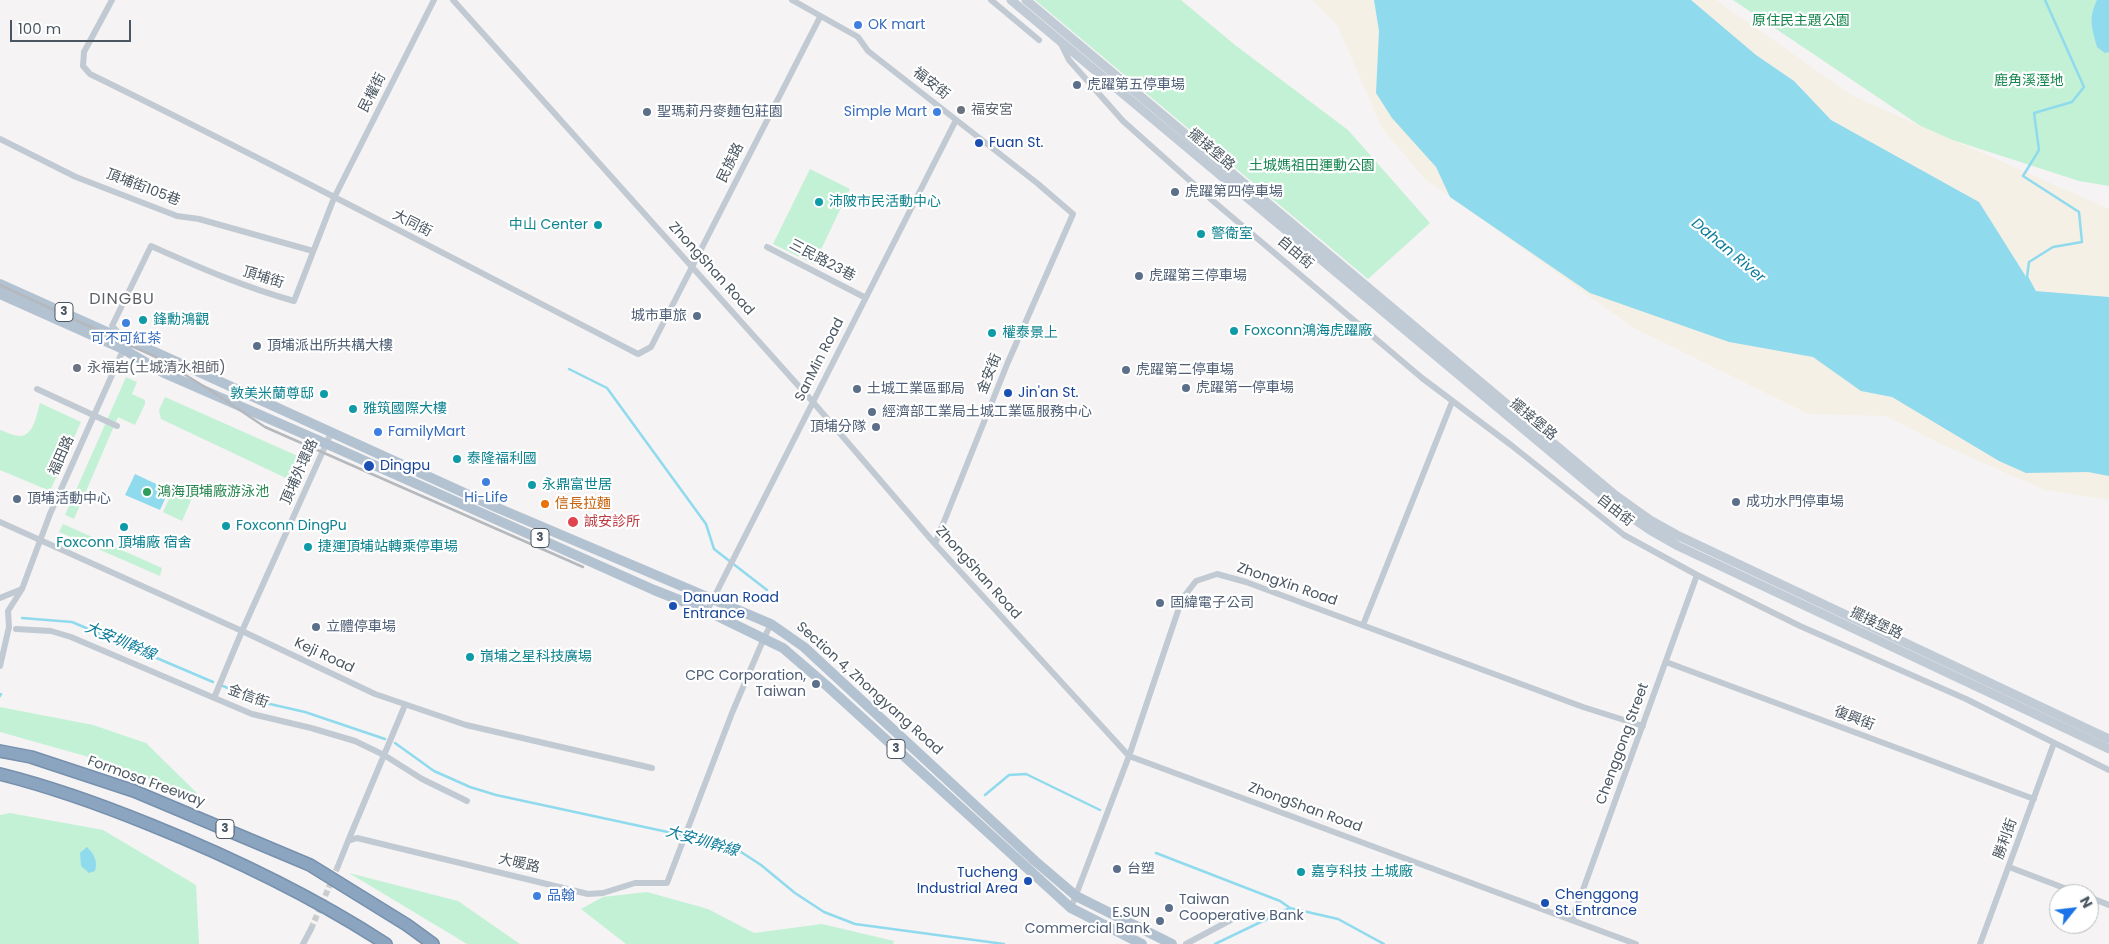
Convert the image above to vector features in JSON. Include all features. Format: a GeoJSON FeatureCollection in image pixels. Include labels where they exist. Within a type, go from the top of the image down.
{"type":"FeatureCollection","features":[{"type":"Feature","properties":{"kind":"highway","name":"Formosa Freeway"},"geometry":{"type":"LineString","coordinates":[[0,751],[31,758],[134,791],[310,865],[407,925],[433,944]]}},
{"type":"Feature","properties":{"kind":"highway","name":"3"},"geometry":{"type":"LineString","coordinates":[[0,774],[63,791],[106,806],[205,847],[285,885],[386,944]]}},
{"type":"Feature","properties":{"kind":"main road","name":"3"},"geometry":{"type":"LineString","coordinates":[[0,284],[125,345]]}},
{"type":"Feature","properties":{"kind":"main road","name":"3"},"geometry":{"type":"LineString","coordinates":[[0,294],[125,345]]}},
{"type":"Feature","properties":{"kind":"main road","name":"Section 4, Zhongyang Road"},"geometry":{"type":"LineString","coordinates":[[125,345],[144,347],[493,506],[772,624],[804,647],[1035,861],[1076,896],[1172,944]]}},
{"type":"Feature","properties":{"kind":"main road","name":"Section 4, Zhongyang Road"},"geometry":{"type":"LineString","coordinates":[[125,345],[164,373],[654,590],[707,611],[784,648],[1071,908],[1142,944]]}},
{"type":"Feature","properties":{"kind":"street","name":"大同街"},"geometry":{"type":"LineString","coordinates":[[112,0],[84,52],[83,66],[90,74],[229,141],[334,198],[638,354],[651,347],[692,266]]}},
{"type":"Feature","properties":{"kind":"street","name":"民權街"},"geometry":{"type":"LineString","coordinates":[[334,198],[434,0]]}},
{"type":"Feature","properties":{"kind":"street","name":"ZhongShan Road"},"geometry":{"type":"LineString","coordinates":[[453,0],[813,402],[935,544],[1128,756],[1636,944]]}},
{"type":"Feature","properties":{"kind":"street","name":"福安街"},"geometry":{"type":"LineString","coordinates":[[792,0],[858,37],[868,51],[1037,183],[1073,214]]}},
{"type":"Feature","properties":{"kind":"street"},"geometry":{"type":"LineString","coordinates":[[991,0],[1039,40]]}},
{"type":"Feature","properties":{"kind":"street","name":"擺接堡路"},"geometry":{"type":"LineString","coordinates":[[1011,0],[1619,510],[1678,546],[2109,749]]}},
{"type":"Feature","properties":{"kind":"street","name":"擺接堡路"},"geometry":{"type":"LineString","coordinates":[[1026,0],[1615,495],[1650,520],[1677,535],[2109,738]]}},
{"type":"Feature","properties":{"kind":"street","name":"民族路"},"geometry":{"type":"LineString","coordinates":[[692,266],[820,17]]}},
{"type":"Feature","properties":{"kind":"street","name":"自由街"},"geometry":{"type":"LineString","coordinates":[[1059,40],[1069,60],[1124,121],[1206,195],[1452,402],[1511,445],[1624,535],[1697,576],[1800,626],[1966,699],[2109,770]]}},
{"type":"Feature","properties":{"kind":"street","name":"SanMin Road"},"geometry":{"type":"LineString","coordinates":[[707,611],[956,120]]}},
{"type":"Feature","properties":{"kind":"street","name":"頂埔街105巷"},"geometry":{"type":"LineString","coordinates":[[0,138],[76,177],[178,216],[199,219],[313,251]]}},
{"type":"Feature","properties":{"kind":"street","name":"頂埔街"},"geometry":{"type":"LineString","coordinates":[[125,345],[112,326],[151,246],[225,279],[294,301],[334,198]]}},
{"type":"Feature","properties":{"kind":"street","name":"金安街"},"geometry":{"type":"LineString","coordinates":[[935,544],[1008,362],[1073,214]]}},
{"type":"Feature","properties":{"kind":"street","name":"三民路23巷"},"geometry":{"type":"LineString","coordinates":[[767,246],[866,298]]}},
{"type":"Feature","properties":{"kind":"street","name":"福田路"},"geometry":{"type":"LineString","coordinates":[[22,589],[39,540],[125,345]]}},
{"type":"Feature","properties":{"kind":"street"},"geometry":{"type":"LineString","coordinates":[[37,389],[117,426]]}},
{"type":"Feature","properties":{"kind":"street"},"geometry":{"type":"LineString","coordinates":[[1363,625],[1452,402]]}},
{"type":"Feature","properties":{"kind":"street","name":"頂埔外環路"},"geometry":{"type":"LineString","coordinates":[[214,698],[331,433]]}},
{"type":"Feature","properties":{"kind":"street","name":"Keji Road"},"geometry":{"type":"LineString","coordinates":[[0,522],[242,631],[375,694],[466,725],[652,768]]}},
{"type":"Feature","properties":{"kind":"street","name":"ZhongXin Road"},"geometry":{"type":"LineString","coordinates":[[1071,908],[1128,756],[1182,599],[1196,581],[1217,574],[1246,582],[1583,707],[1643,726]]}},
{"type":"Feature","properties":{"kind":"street","name":"Chenggong Street"},"geometry":{"type":"LineString","coordinates":[[1572,920],[1697,576]]}},
{"type":"Feature","properties":{"kind":"street"},"geometry":{"type":"LineString","coordinates":[[0,598],[22,589]]}},
{"type":"Feature","properties":{"kind":"street"},"geometry":{"type":"LineString","coordinates":[[0,666],[9,627],[8,611],[22,589]]}},
{"type":"Feature","properties":{"kind":"street"},"geometry":{"type":"LineString","coordinates":[[764,638],[772,624]]}},
{"type":"Feature","properties":{"kind":"street","name":"金信街"},"geometry":{"type":"LineString","coordinates":[[16,629],[51,631],[72,637],[252,714],[311,728],[355,742],[384,755],[422,779],[467,801]]}},
{"type":"Feature","properties":{"kind":"street","name":"大暖路"},"geometry":{"type":"LineString","coordinates":[[348,841],[356,838],[372,841],[588,894],[603,893],[635,883],[667,884],[732,713],[764,638]]}},
{"type":"Feature","properties":{"kind":"street","name":"復興街"},"geometry":{"type":"LineString","coordinates":[[1666,662],[2034,799]]}},
{"type":"Feature","properties":{"kind":"street"},"geometry":{"type":"LineString","coordinates":[[338,866],[405,705]]}},
{"type":"Feature","properties":{"kind":"street","name":"勝利街"},"geometry":{"type":"LineString","coordinates":[[1980,944],[2054,743]]}},
{"type":"Feature","properties":{"kind":"street"},"geometry":{"type":"LineString","coordinates":[[2009,867],[2054,884]]}},
{"type":"Feature","properties":{"kind":"street"},"geometry":{"type":"LineString","coordinates":[[1186,944],[1242,914]]}},
{"type":"Feature","properties":{"kind":"street"},"geometry":{"type":"LineString","coordinates":[[303,944],[311,929]]}},
{"type":"Feature","properties":{"kind":"green space","name":"土城媽祖田運動公園"},"geometry":{"type":"Polygon","coordinates":[[[1035,0],[1181,0],[1235,45],[1348,130],[1430,223],[1368,279],[1035,0]]]}},
{"type":"Feature","properties":{"kind":"green space","name":"鹿角溪溼地"},"geometry":{"type":"Polygon","coordinates":[[[1733,0],[2109,0],[2109,186],[2079,181],[1931,133],[1733,0]]]}},
{"type":"Feature","properties":{"kind":"green space"},"geometry":{"type":"Polygon","coordinates":[[[810,169],[850,189],[814,264],[773,244],[810,169]]]}},
{"type":"Feature","properties":{"kind":"green space"},"geometry":{"type":"Polygon","coordinates":[[[126,377],[137,382],[132,394],[145,400],[145,404],[135,425],[118,417],[74,519],[65,515],[126,377]]]}},
{"type":"Feature","properties":{"kind":"green space"},"geometry":{"type":"Polygon","coordinates":[[[165,397],[300,457],[290,480],[161,419],[159,410],[165,397]]]}},
{"type":"Feature","properties":{"kind":"green space"},"geometry":{"type":"Polygon","coordinates":[[[40,403],[81,422],[50,491],[0,470],[0,430],[20,436],[25,435],[32,428],[40,403]]]}},
{"type":"Feature","properties":{"kind":"green space"},"geometry":{"type":"Polygon","coordinates":[[[173,490],[192,498],[182,521],[163,512],[173,490]]]}},
{"type":"Feature","properties":{"kind":"green space"},"geometry":{"type":"Polygon","coordinates":[[[63,524],[162,568],[160,576],[59,532],[63,524]]]}},
{"type":"Feature","properties":{"kind":"green space"},"geometry":{"type":"Polygon","coordinates":[[[0,707],[93,725],[146,743],[204,800],[103,761],[0,732],[0,707]]]}},
{"type":"Feature","properties":{"kind":"green space"},"geometry":{"type":"Polygon","coordinates":[[[10,813],[103,830],[196,885],[199,944],[0,944],[0,815],[10,813]]]}},
{"type":"Feature","properties":{"kind":"green space"},"geometry":{"type":"Polygon","coordinates":[[[349,873],[458,901],[520,944],[467,944],[349,873]]]}},
{"type":"Feature","properties":{"kind":"green space"},"geometry":{"type":"Polygon","coordinates":[[[647,892],[708,909],[754,933],[822,924],[894,941],[893,944],[626,944],[581,909],[603,897],[647,892]]]}},
{"type":"Feature","properties":{"kind":"sand"},"geometry":{"type":"Polygon","coordinates":[[[1312,0],[1716,0],[1853,96],[2109,209],[2109,500],[2045,490],[1945,446],[1886,416],[1809,414],[1634,328],[1424,178],[1382,128],[1337,25],[1312,0]]]}},
{"type":"Feature","properties":{"kind":"water","name":"Dahan River"},"geometry":{"type":"Polygon","coordinates":[[[1374,0],[1691,0],[1756,55],[1794,81],[1831,120],[1979,202],[2035,291],[2109,297],[2109,476],[2088,472],[2026,473],[1999,461],[1892,397],[1861,391],[1813,357],[1729,342],[1590,293],[1450,197],[1436,167],[1392,118],[1376,93],[1379,31],[1374,0]]]}},
{"type":"Feature","properties":{"kind":"water"},"geometry":{"type":"Polygon","coordinates":[[[2097,0],[2109,0],[2109,52],[2105,53],[2097,47],[2092,29],[2092,13],[2097,0]]]}},
{"type":"Feature","properties":{"kind":"water","name":"鴻海頂埔廠游泳池"},"geometry":{"type":"Polygon","coordinates":[[[135,474],[169,490],[160,510],[125,495],[135,474]]]}},
{"type":"Feature","properties":{"kind":"water"},"geometry":{"type":"Polygon","coordinates":[[[87,847],[96,861],[95,871],[89,873],[81,866],[80,853],[87,847]]]}},
{"type":"Feature","properties":{"kind":"waterway"},"geometry":{"type":"LineString","coordinates":[[2035,292],[2027,277],[2029,262],[2053,247],[2082,242],[2079,212],[2023,176],[2039,150],[2034,113],[2072,102],[2084,87],[2045,0]]}},
{"type":"Feature","properties":{"kind":"waterway"},"geometry":{"type":"LineString","coordinates":[[569,369],[607,388],[706,524],[714,549],[767,590]]}},
{"type":"Feature","properties":{"kind":"waterway","name":"大安圳幹線"},"geometry":{"type":"LineString","coordinates":[[22,618],[72,622],[213,682]]}},
{"type":"Feature","properties":{"kind":"waterway","name":"大安圳幹線"},"geometry":{"type":"LineString","coordinates":[[223,686],[261,702],[305,712],[385,739]]}},
{"type":"Feature","properties":{"kind":"waterway","name":"大安圳幹線"},"geometry":{"type":"LineString","coordinates":[[395,743],[434,771],[470,787],[496,795],[700,839],[741,852],[761,865],[795,893],[824,912],[855,924],[1004,944]]}},
{"type":"Feature","properties":{"kind":"waterway"},"geometry":{"type":"LineString","coordinates":[[985,795],[1009,775],[1026,774],[1100,810]]}},
{"type":"Feature","properties":{"kind":"waterway"},"geometry":{"type":"LineString","coordinates":[[1156,853],[1280,901],[1290,908]]}},
{"type":"Feature","properties":{"kind":"waterway","name":"大安圳幹線"},"geometry":{"type":"LineString","coordinates":[[1215,944],[1290,908],[1338,919],[1384,944]]}},
{"type":"Feature","properties":{"kind":"tunnel"},"geometry":{"type":"LineString","coordinates":[[311,929],[338,866]]}},
{"type":"Feature","properties":{"kind":"railway"},"geometry":{"type":"LineString","coordinates":[[0,285],[158,358],[265,427],[583,567]]}},
{"type":"Feature","properties":{"kind":"place","name":"OK mart"},"geometry":{"type":"Point","coordinates":[858,25]}},
{"type":"Feature","properties":{"kind":"place","name":"虎躍第五停車場"},"geometry":{"type":"Point","coordinates":[1077,85]}},
{"type":"Feature","properties":{"kind":"place","name":"福安宮"},"geometry":{"type":"Point","coordinates":[961,110]}},
{"type":"Feature","properties":{"kind":"place","name":"聖瑪莉丹麥麵包莊園"},"geometry":{"type":"Point","coordinates":[647,112]}},
{"type":"Feature","properties":{"kind":"place","name":"Simple Mart"},"geometry":{"type":"Point","coordinates":[937,112]}},
{"type":"Feature","properties":{"kind":"place","name":"Fuan St."},"geometry":{"type":"Point","coordinates":[979,143]}},
{"type":"Feature","properties":{"kind":"place","name":"虎躍第四停車場"},"geometry":{"type":"Point","coordinates":[1175,192]}},
{"type":"Feature","properties":{"kind":"place","name":"沛陂市民活動中心"},"geometry":{"type":"Point","coordinates":[819,202]}},
{"type":"Feature","properties":{"kind":"place","name":"中山 Center"},"geometry":{"type":"Point","coordinates":[598,225]}},
{"type":"Feature","properties":{"kind":"place","name":"警衛室"},"geometry":{"type":"Point","coordinates":[1201,234]}},
{"type":"Feature","properties":{"kind":"place","name":"虎躍第三停車場"},"geometry":{"type":"Point","coordinates":[1139,276]}},
{"type":"Feature","properties":{"kind":"place","name":"城市車旅"},"geometry":{"type":"Point","coordinates":[697,316]}},
{"type":"Feature","properties":{"kind":"place","name":"鋒勳鴻觀"},"geometry":{"type":"Point","coordinates":[143,320]}},
{"type":"Feature","properties":{"kind":"place","name":"可不可紅茶"},"geometry":{"type":"Point","coordinates":[126,323]}},
{"type":"Feature","properties":{"kind":"place","name":"Foxconn鴻海虎躍廠"},"geometry":{"type":"Point","coordinates":[1234,331]}},
{"type":"Feature","properties":{"kind":"place","name":"權泰景上"},"geometry":{"type":"Point","coordinates":[992,333]}},
{"type":"Feature","properties":{"kind":"place","name":"頂埔派出所共構大樓"},"geometry":{"type":"Point","coordinates":[257,346]}},
{"type":"Feature","properties":{"kind":"place","name":"永福岩(土城清水祖師)"},"geometry":{"type":"Point","coordinates":[77,368]}},
{"type":"Feature","properties":{"kind":"place","name":"虎躍第二停車場"},"geometry":{"type":"Point","coordinates":[1126,370]}},
{"type":"Feature","properties":{"kind":"place","name":"虎躍第一停車場"},"geometry":{"type":"Point","coordinates":[1186,388]}},
{"type":"Feature","properties":{"kind":"place","name":"土城工業區郵局"},"geometry":{"type":"Point","coordinates":[857,389]}},
{"type":"Feature","properties":{"kind":"place","name":"Jin'an St."},"geometry":{"type":"Point","coordinates":[1008,393]}},
{"type":"Feature","properties":{"kind":"place","name":"敦美米蘭尊邸"},"geometry":{"type":"Point","coordinates":[324,394]}},
{"type":"Feature","properties":{"kind":"place","name":"雅筑國際大樓"},"geometry":{"type":"Point","coordinates":[353,409]}},
{"type":"Feature","properties":{"kind":"place","name":"經濟部工業局土城工業區服務中心"},"geometry":{"type":"Point","coordinates":[872,412]}},
{"type":"Feature","properties":{"kind":"place","name":"頂埔分隊"},"geometry":{"type":"Point","coordinates":[876,427]}},
{"type":"Feature","properties":{"kind":"place","name":"FamilyMart"},"geometry":{"type":"Point","coordinates":[378,432]}},
{"type":"Feature","properties":{"kind":"place","name":"泰隆福利國"},"geometry":{"type":"Point","coordinates":[457,459]}},
{"type":"Feature","properties":{"kind":"place","name":"Dingpu"},"geometry":{"type":"Point","coordinates":[369,466]}},
{"type":"Feature","properties":{"kind":"place","name":"Hi-Life"},"geometry":{"type":"Point","coordinates":[486,482]}},
{"type":"Feature","properties":{"kind":"place","name":"永鼎富世居"},"geometry":{"type":"Point","coordinates":[532,485]}},
{"type":"Feature","properties":{"kind":"place","name":"鴻海頂埔廠游泳池"},"geometry":{"type":"Point","coordinates":[147,492]}},
{"type":"Feature","properties":{"kind":"place","name":"頂埔活動中心"},"geometry":{"type":"Point","coordinates":[17,499]}},
{"type":"Feature","properties":{"kind":"place","name":"成功水門停車場"},"geometry":{"type":"Point","coordinates":[1736,502]}},
{"type":"Feature","properties":{"kind":"place","name":"信長拉麵"},"geometry":{"type":"Point","coordinates":[545,504]}},
{"type":"Feature","properties":{"kind":"place","name":"誠安診所"},"geometry":{"type":"Point","coordinates":[573,522]}},
{"type":"Feature","properties":{"kind":"place","name":"Foxconn DingPu"},"geometry":{"type":"Point","coordinates":[226,526]}},
{"type":"Feature","properties":{"kind":"place","name":"Foxconn 頂埔廠 宿舍"},"geometry":{"type":"Point","coordinates":[124,527]}},
{"type":"Feature","properties":{"kind":"place","name":"捷運頂埔站轉乘停車場"},"geometry":{"type":"Point","coordinates":[308,547]}},
{"type":"Feature","properties":{"kind":"place","name":"固緯電子公司"},"geometry":{"type":"Point","coordinates":[1160,603]}},
{"type":"Feature","properties":{"kind":"place","name":"Danuan Road Entrance"},"geometry":{"type":"Point","coordinates":[673,606]}},
{"type":"Feature","properties":{"kind":"place","name":"立體停車場"},"geometry":{"type":"Point","coordinates":[316,627]}},
{"type":"Feature","properties":{"kind":"place","name":"嵿埔之星科技廣場"},"geometry":{"type":"Point","coordinates":[470,657]}},
{"type":"Feature","properties":{"kind":"place","name":"CPC Corporation, Taiwan"},"geometry":{"type":"Point","coordinates":[816,684]}},
{"type":"Feature","properties":{"kind":"place","name":"台塑"},"geometry":{"type":"Point","coordinates":[1117,869]}},
{"type":"Feature","properties":{"kind":"place","name":"嘉亨科技 土城廠"},"geometry":{"type":"Point","coordinates":[1301,872]}},
{"type":"Feature","properties":{"kind":"place","name":"Tucheng Industrial Area"},"geometry":{"type":"Point","coordinates":[1028,881]}},
{"type":"Feature","properties":{"kind":"place","name":"品翰"},"geometry":{"type":"Point","coordinates":[537,896]}},
{"type":"Feature","properties":{"kind":"place","name":"Chenggong St. Entrance"},"geometry":{"type":"Point","coordinates":[1545,903]}},
{"type":"Feature","properties":{"kind":"place","name":"Taiwan Cooperative Bank"},"geometry":{"type":"Point","coordinates":[1169,908]}},
{"type":"Feature","properties":{"kind":"place","name":"E.SUN Commercial Bank"},"geometry":{"type":"Point","coordinates":[1160,921]}},
{"type":"Feature","properties":{"kind":"district","name":"DINGBU"},"geometry":{"type":"Point","coordinates":[122,300]}},
{"type":"Feature","properties":{"kind":"park label","name":"原住民主題公園"},"geometry":{"type":"Point","coordinates":[1801,21]}}]}
